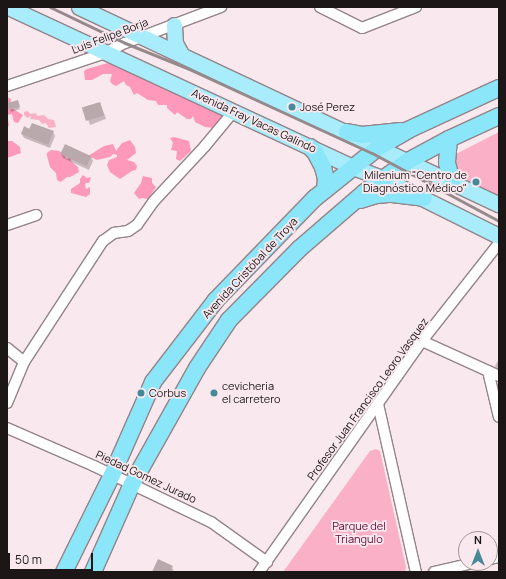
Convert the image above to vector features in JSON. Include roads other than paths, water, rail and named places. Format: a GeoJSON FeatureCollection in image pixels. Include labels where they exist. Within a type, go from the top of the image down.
{"type":"FeatureCollection","features":[{"type":"Feature","properties":{"kind":"highway","name":"Avenida Cristóbal de Troya"},"geometry":{"type":"LineString","coordinates":[[64,572],[112,475],[153,382],[216,300],[325,190],[353,167],[379,148],[408,130],[499,88]]}},
{"type":"Feature","properties":{"kind":"highway","name":"Avenida Cristóbal de Troya"},"geometry":{"type":"LineString","coordinates":[[93,572],[132,484],[196,368],[230,320],[299,249],[353,202],[408,161],[449,139],[499,116]]}},
{"type":"Feature","properties":{"kind":"highway"},"geometry":{"type":"LineString","coordinates":[[347,132],[362,135],[408,130]]}},
{"type":"Feature","properties":{"kind":"highway"},"geometry":{"type":"LineString","coordinates":[[449,139],[447,163],[452,182]]}},
{"type":"Feature","properties":{"kind":"highway"},"geometry":{"type":"LineString","coordinates":[[310,147],[315,152],[323,168],[326,179],[325,190]]}},
{"type":"Feature","properties":{"kind":"highway"},"geometry":{"type":"LineString","coordinates":[[353,202],[376,195],[392,194],[424,198]]}},
{"type":"Feature","properties":{"kind":"main road","name":"Avenida Fray Vacas Galindo"},"geometry":{"type":"LineString","coordinates":[[8,7],[353,167],[384,179],[499,236]]}},
{"type":"Feature","properties":{"kind":"main road"},"geometry":{"type":"LineString","coordinates":[[79,7],[347,132],[499,205]]}},
{"type":"Feature","properties":{"kind":"main road"},"geometry":{"type":"LineString","coordinates":[[174,25],[175,43],[181,54]]}},
{"type":"Feature","properties":{"kind":"street"},"geometry":{"type":"LineString","coordinates":[[320,7],[362,28],[416,7]]}},
{"type":"Feature","properties":{"kind":"street","name":"Luis Felipe Borja"},"geometry":{"type":"LineString","coordinates":[[7,86],[105,53],[143,36],[215,8]]}},
{"type":"Feature","properties":{"kind":"street"},"geometry":{"type":"LineString","coordinates":[[7,403],[24,362],[103,241],[114,233],[128,230],[137,224],[153,202],[205,146],[234,111]]}},
{"type":"Feature","properties":{"kind":"street"},"geometry":{"type":"LineString","coordinates":[[7,225],[36,215]]}},
{"type":"Feature","properties":{"kind":"street","name":"Profesor Juan Francisco Leoro Vasquez"},"geometry":{"type":"LineString","coordinates":[[259,572],[422,341],[499,242]]}},
{"type":"Feature","properties":{"kind":"street"},"geometry":{"type":"LineString","coordinates":[[422,341],[499,376]]}},
{"type":"Feature","properties":{"kind":"street"},"geometry":{"type":"LineString","coordinates":[[7,348],[24,362]]}},
{"type":"Feature","properties":{"kind":"street"},"geometry":{"type":"LineString","coordinates":[[488,371],[499,417]]}},
{"type":"Feature","properties":{"kind":"street"},"geometry":{"type":"LineString","coordinates":[[378,404],[416,572]]}},
{"type":"Feature","properties":{"kind":"street","name":"Piedad Gomez Jurado"},"geometry":{"type":"LineString","coordinates":[[7,428],[132,484],[211,522],[267,562]]}},
{"type":"Feature","properties":{"kind":"street"},"geometry":{"type":"LineString","coordinates":[[434,572],[458,566]]}},
{"type":"Feature","properties":{"kind":"railway"},"geometry":{"type":"LineString","coordinates":[[50,7],[125,43],[189,69],[372,153],[499,221]]}},
{"type":"Feature","properties":{"kind":"place","name":"José Perez"},"geometry":{"type":"Point","coordinates":[292,107]}},
{"type":"Feature","properties":{"kind":"place","name":"Milenium \"Centro de Diagnóstico Médico\""},"geometry":{"type":"Point","coordinates":[476,182]}},
{"type":"Feature","properties":{"kind":"place","name":"Corbus"},"geometry":{"type":"Point","coordinates":[141,393]}},
{"type":"Feature","properties":{"kind":"place","name":"cevicheria el carretero"},"geometry":{"type":"Point","coordinates":[214,393]}},
{"type":"Feature","properties":{"kind":"park label","name":"Parque del Triangulo"},"geometry":{"type":"Point","coordinates":[359,533]}}]}
